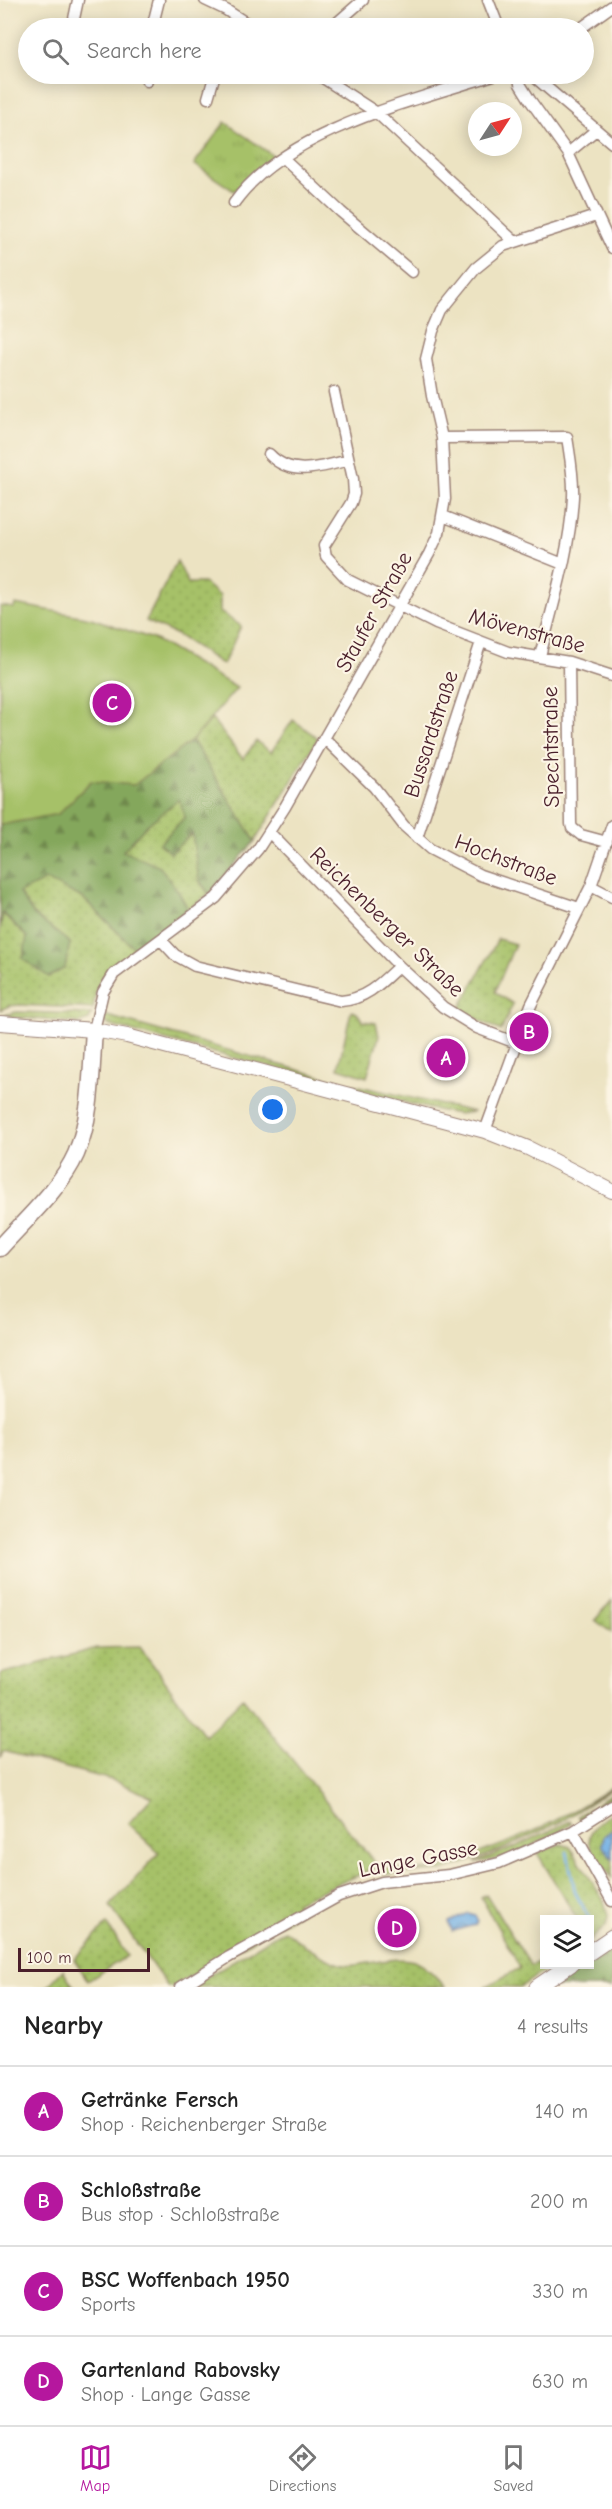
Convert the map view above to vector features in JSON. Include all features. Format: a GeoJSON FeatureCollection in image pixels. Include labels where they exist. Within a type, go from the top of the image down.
{"type":"FeatureCollection","features":[{"type":"Feature","properties":{"kind":"main road"},"geometry":{"type":"LineString","coordinates":[[0,1248],[62,1177],[77,1152],[86,1109],[94,1030]]}},
{"type":"Feature","properties":{"kind":"main road"},"geometry":{"type":"LineString","coordinates":[[594,1949],[612,1937]]}},
{"type":"Feature","properties":{"kind":"main road"},"geometry":{"type":"LineString","coordinates":[[537,1987],[565,1969]]}},
{"type":"Feature","properties":{"kind":"street"},"geometry":{"type":"LineString","coordinates":[[74,18],[78,0]]}},
{"type":"Feature","properties":{"kind":"street"},"geometry":{"type":"LineString","coordinates":[[154,18],[159,0]]}},
{"type":"Feature","properties":{"kind":"street"},"geometry":{"type":"LineString","coordinates":[[205,0],[234,18]]}},
{"type":"Feature","properties":{"kind":"street"},"geometry":{"type":"LineString","coordinates":[[342,18],[363,0]]}},
{"type":"Feature","properties":{"kind":"street"},"geometry":{"type":"LineString","coordinates":[[488,0],[495,18]]}},
{"type":"Feature","properties":{"kind":"street"},"geometry":{"type":"LineString","coordinates":[[594,19],[612,6]]}},
{"type":"Feature","properties":{"kind":"street"},"geometry":{"type":"LineString","coordinates":[[208,98],[211,84]]}},
{"type":"Feature","properties":{"kind":"street"},"geometry":{"type":"LineString","coordinates":[[332,84],[377,113],[514,241]]}},
{"type":"Feature","properties":{"kind":"street"},"geometry":{"type":"LineString","coordinates":[[234,203],[251,183],[283,158],[319,137],[377,113],[466,84]]}},
{"type":"Feature","properties":{"kind":"street"},"geometry":{"type":"LineString","coordinates":[[520,84],[568,153],[612,248]]}},
{"type":"Feature","properties":{"kind":"street"},"geometry":{"type":"LineString","coordinates":[[543,84],[612,143]]}},
{"type":"Feature","properties":{"kind":"street"},"geometry":{"type":"LineString","coordinates":[[568,153],[597,130]]}},
{"type":"Feature","properties":{"kind":"street"},"geometry":{"type":"LineString","coordinates":[[283,158],[365,233],[412,272]]}},
{"type":"Feature","properties":{"kind":"street","name":"Staufer Straße"},"geometry":{"type":"LineString","coordinates":[[94,1030],[101,998],[111,979],[124,965],[161,940],[222,892],[270,833],[401,606],[439,533],[445,488],[442,438],[426,358],[433,331],[442,310],[476,268],[491,254],[514,241],[596,216]]}},
{"type":"Feature","properties":{"kind":"street"},"geometry":{"type":"LineString","coordinates":[[268,454],[284,466],[293,469],[322,467],[349,460],[334,392]]}},
{"type":"Feature","properties":{"kind":"street"},"geometry":{"type":"LineString","coordinates":[[442,438],[567,437],[573,495],[563,564],[540,656]]}},
{"type":"Feature","properties":{"kind":"street","name":"Mövenstraße"},"geometry":{"type":"LineString","coordinates":[[349,460],[354,494],[351,503],[327,538],[324,552],[348,580],[436,624],[508,652],[569,662],[612,675]]}},
{"type":"Feature","properties":{"kind":"street"},"geometry":{"type":"LineString","coordinates":[[443,516],[563,564]]}},
{"type":"Feature","properties":{"kind":"street","name":"Bussardstraße"},"geometry":{"type":"LineString","coordinates":[[417,838],[481,642]]}},
{"type":"Feature","properties":{"kind":"street","name":"Spechtstraße"},"geometry":{"type":"LineString","coordinates":[[569,662],[571,824],[572,828],[581,835],[607,842]]}},
{"type":"Feature","properties":{"kind":"street","name":"Hochstraße"},"geometry":{"type":"LineString","coordinates":[[324,738],[363,775],[404,826],[430,849],[462,867],[579,908]]}},
{"type":"Feature","properties":{"kind":"street"},"geometry":{"type":"LineString","coordinates":[[485,1131],[531,1005],[591,886],[612,825]]}},
{"type":"Feature","properties":{"kind":"street","name":"Reichenberger Straße"},"geometry":{"type":"LineString","coordinates":[[270,833],[399,966],[457,1017],[477,1028],[516,1043]]}},
{"type":"Feature","properties":{"kind":"street"},"geometry":{"type":"LineString","coordinates":[[591,886],[612,897]]}},
{"type":"Feature","properties":{"kind":"street"},"geometry":{"type":"LineString","coordinates":[[161,940],[175,956],[195,966],[340,1001],[353,1000],[365,995],[380,985],[399,966]]}},
{"type":"Feature","properties":{"kind":"street"},"geometry":{"type":"LineString","coordinates":[[0,1023],[94,1030],[147,1041],[485,1131],[528,1148],[612,1191]]}},
{"type":"Feature","properties":{"kind":"street","name":"Lange Gasse"},"geometry":{"type":"LineString","coordinates":[[181,1987],[229,1957],[339,1896],[382,1882],[449,1875],[514,1857],[573,1831],[612,1806]]}},
{"type":"Feature","properties":{"kind":"street"},"geometry":{"type":"LineString","coordinates":[[573,1831],[612,1901]]}},
{"type":"Feature","properties":{"kind":"street"},"geometry":{"type":"LineString","coordinates":[[595,1870],[612,1888]]}},
{"type":"Feature","properties":{"kind":"green space"},"geometry":{"type":"Polygon","coordinates":[[[225,122],[275,157],[234,191],[194,164],[225,122]]]}},
{"type":"Feature","properties":{"kind":"green space"},"geometry":{"type":"Polygon","coordinates":[[[177,561],[188,583],[204,583],[220,596],[220,612],[241,626],[223,665],[179,636],[146,621],[177,561]]]}},
{"type":"Feature","properties":{"kind":"green space"},"geometry":{"type":"Polygon","coordinates":[[[15,604],[91,618],[156,640],[237,688],[192,740],[134,785],[91,781],[58,814],[0,825],[0,606],[14,608],[15,604]]]}},
{"type":"Feature","properties":{"kind":"green space"},"geometry":{"type":"Polygon","coordinates":[[[212,719],[243,759],[256,741],[271,752],[293,720],[318,738],[255,841],[192,740],[212,719]]]}},
{"type":"Feature","properties":{"kind":"green space"},"geometry":{"type":"Polygon","coordinates":[[[192,740],[255,841],[209,894],[199,880],[192,833],[171,853],[159,844],[185,817],[179,799],[147,825],[123,851],[160,867],[188,909],[135,949],[83,898],[46,880],[19,893],[34,915],[70,943],[65,968],[49,977],[23,959],[27,937],[3,913],[0,928],[0,825],[58,814],[91,781],[134,785],[192,740]]]}},
{"type":"Feature","properties":{"kind":"green space"},"geometry":{"type":"Polygon","coordinates":[[[179,798],[192,833],[199,880],[209,894],[188,909],[178,891],[122,851],[147,825],[179,798]]]}},
{"type":"Feature","properties":{"kind":"green space"},"geometry":{"type":"Polygon","coordinates":[[[46,879],[83,898],[135,949],[101,978],[93,1009],[20,1005],[0,1010],[2,913],[27,937],[70,943],[34,915],[19,893],[46,879]]]}},
{"type":"Feature","properties":{"kind":"green space"},"geometry":{"type":"Polygon","coordinates":[[[498,939],[515,944],[495,992],[513,1004],[501,1031],[459,1010],[498,939]]]}},
{"type":"Feature","properties":{"kind":"green space"},"geometry":{"type":"Polygon","coordinates":[[[351,1011],[357,1013],[363,1021],[376,1023],[379,1036],[367,1077],[338,1068],[351,1011]]]}},
{"type":"Feature","properties":{"kind":"green space"},"geometry":{"type":"Polygon","coordinates":[[[16,1012],[92,1014],[89,1020],[80,1023],[0,1016],[16,1012]]]}},
{"type":"Feature","properties":{"kind":"green space"},"geometry":{"type":"Polygon","coordinates":[[[104,1015],[341,1082],[474,1112],[459,1114],[431,1109],[108,1025],[103,1019],[104,1015]]]}},
{"type":"Feature","properties":{"kind":"green space"},"geometry":{"type":"Polygon","coordinates":[[[612,1600],[612,1633],[595,1620],[612,1600]]]}},
{"type":"Feature","properties":{"kind":"green space"},"geometry":{"type":"Polygon","coordinates":[[[140,1647],[205,1736],[243,1698],[378,1867],[295,1902],[302,1912],[172,1987],[168,1987],[110,1906],[159,1853],[128,1824],[152,1797],[112,1780],[3,1751],[0,1758],[0,1674],[97,1648],[140,1647]]]}},
{"type":"Feature","properties":{"kind":"green space"},"geometry":{"type":"Polygon","coordinates":[[[612,1787],[562,1821],[503,1849],[443,1871],[385,1874],[378,1867],[419,1870],[445,1866],[540,1828],[612,1787]]]}},
{"type":"Feature","properties":{"kind":"green space"},"geometry":{"type":"Polygon","coordinates":[[[612,1794],[612,1798],[580,1819],[578,1816],[612,1794]]]}},
{"type":"Feature","properties":{"kind":"green space"},"geometry":{"type":"Polygon","coordinates":[[[612,1813],[612,1830],[604,1836],[602,1844],[612,1859],[612,1878],[593,1850],[590,1836],[593,1829],[612,1813]]]}},
{"type":"Feature","properties":{"kind":"green space"},"geometry":{"type":"Polygon","coordinates":[[[570,1821],[572,1824],[525,1849],[499,1858],[475,1862],[515,1847],[570,1821]]]}},
{"type":"Feature","properties":{"kind":"green space"},"geometry":{"type":"Polygon","coordinates":[[[561,1844],[570,1847],[575,1854],[604,1901],[608,1916],[606,1926],[594,1936],[594,1915],[575,1915],[537,1853],[561,1844]]]}},
{"type":"Feature","properties":{"kind":"green space"},"geometry":{"type":"Polygon","coordinates":[[[486,1894],[531,1966],[540,1960],[540,1969],[547,1969],[520,1987],[485,1987],[520,1968],[481,1897],[486,1894]]]}},
{"type":"Feature","properties":{"kind":"green space"},"geometry":{"type":"Polygon","coordinates":[[[107,1924],[127,1956],[88,1981],[74,1959],[107,1924]]]}},
{"type":"Feature","properties":{"kind":"green space"},"geometry":{"type":"Polygon","coordinates":[[[284,1930],[320,1955],[345,1965],[411,1960],[427,1968],[445,1987],[190,1987],[284,1930]]]}},
{"type":"Feature","properties":{"kind":"green space"},"geometry":{"type":"Polygon","coordinates":[[[612,1950],[612,1987],[555,1987],[583,1969],[594,1969],[594,1962],[612,1950]]]}},
{"type":"Feature","properties":{"kind":"green space"},"geometry":{"type":"Polygon","coordinates":[[[63,1970],[74,1987],[47,1987],[63,1970]]]}},
{"type":"Feature","properties":{"kind":"water"},"geometry":{"type":"Polygon","coordinates":[[[612,1830],[612,1859],[602,1845],[604,1836],[612,1830]]]}},
{"type":"Feature","properties":{"kind":"water"},"geometry":{"type":"Polygon","coordinates":[[[469,1913],[475,1915],[477,1921],[475,1925],[452,1931],[449,1922],[469,1913]]]}},
{"type":"Feature","properties":{"kind":"waterway"},"geometry":{"type":"LineString","coordinates":[[567,1852],[575,1892],[587,1915]]}},
{"type":"Feature","properties":{"kind":"place","name":"BSC Woffenbach 1950"},"geometry":{"type":"Point","coordinates":[112,703]}},
{"type":"Feature","properties":{"kind":"place","name":"Schloßstraße"},"geometry":{"type":"Point","coordinates":[529,1032]}},
{"type":"Feature","properties":{"kind":"place","name":"Getränke Fersch"},"geometry":{"type":"Point","coordinates":[446,1058]}},
{"type":"Feature","properties":{"kind":"place","name":"Gartenland Rabovsky"},"geometry":{"type":"Point","coordinates":[397,1928]}}]}
